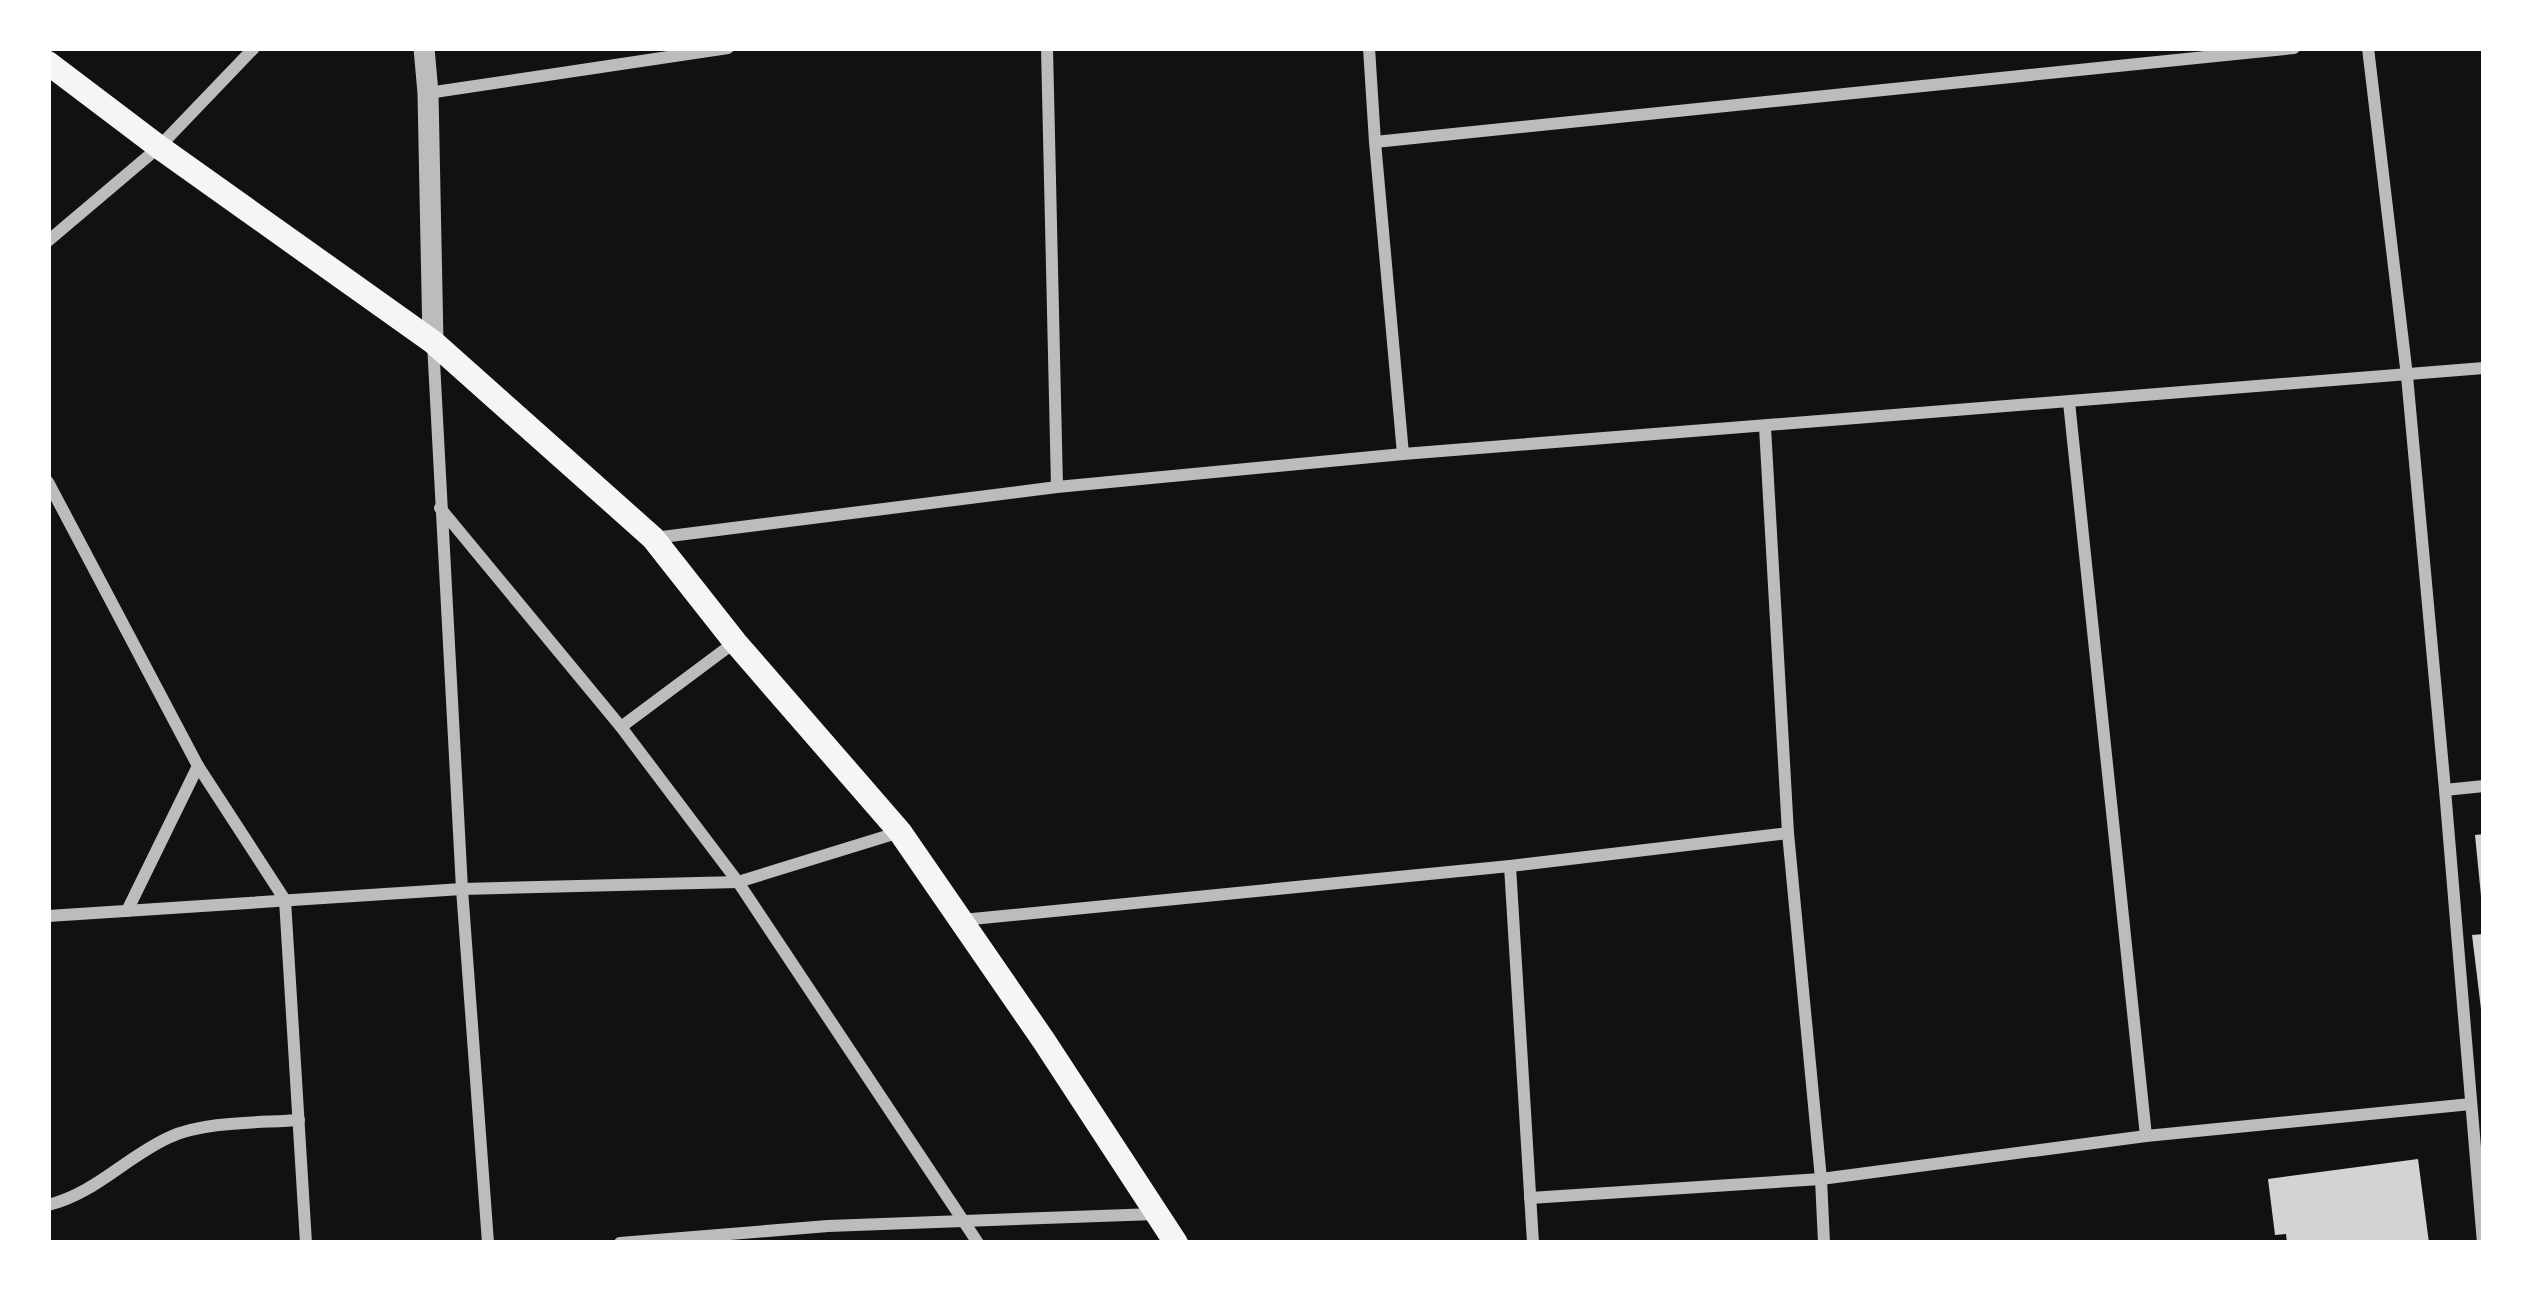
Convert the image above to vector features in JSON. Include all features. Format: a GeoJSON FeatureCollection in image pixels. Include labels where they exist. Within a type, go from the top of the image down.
{"type":"FeatureCollection","features":[{"type":"Feature","properties":{"kind":"main road"},"geometry":{"type":"LineString","coordinates":[[48,63],[433,342],[652,538],[735,642],[900,832],[1176,1243]]}},
{"type":"Feature","properties":{"kind":"street"},"geometry":{"type":"LineString","coordinates":[[48,241],[159,147],[254,48]]}},
{"type":"Feature","properties":{"kind":"street"},"geometry":{"type":"LineString","coordinates":[[424,48],[440,508],[488,1243]]}},
{"type":"Feature","properties":{"kind":"street"},"geometry":{"type":"LineString","coordinates":[[428,93],[728,48]]}},
{"type":"Feature","properties":{"kind":"street"},"geometry":{"type":"LineString","coordinates":[[1047,48],[1057,487]]}},
{"type":"Feature","properties":{"kind":"street"},"geometry":{"type":"LineString","coordinates":[[1369,48],[1403,454]]}},
{"type":"Feature","properties":{"kind":"street"},"geometry":{"type":"LineString","coordinates":[[1375,142],[2294,48]]}},
{"type":"Feature","properties":{"kind":"street"},"geometry":{"type":"LineString","coordinates":[[2368,48],[2407,376],[2483,1243]]}},
{"type":"Feature","properties":{"kind":"street"},"geometry":{"type":"LineString","coordinates":[[652,538],[1057,487],[1403,454],[2484,368]]}},
{"type":"Feature","properties":{"kind":"street"},"geometry":{"type":"LineString","coordinates":[[2069,402],[2146,1136]]}},
{"type":"Feature","properties":{"kind":"street"},"geometry":{"type":"LineString","coordinates":[[1766,427],[1788,832],[1824,1243]]}},
{"type":"Feature","properties":{"kind":"street"},"geometry":{"type":"LineString","coordinates":[[48,482],[198,766],[286,900],[306,1243]]}},
{"type":"Feature","properties":{"kind":"street"},"geometry":{"type":"LineString","coordinates":[[440,508],[621,728],[738,882],[979,1243]]}},
{"type":"Feature","properties":{"kind":"street"},"geometry":{"type":"LineString","coordinates":[[621,728],[735,642]]}},
{"type":"Feature","properties":{"kind":"street"},"geometry":{"type":"LineString","coordinates":[[127,911],[198,766]]}},
{"type":"Feature","properties":{"kind":"street"},"geometry":{"type":"LineString","coordinates":[[2446,790],[2484,786]]}},
{"type":"Feature","properties":{"kind":"street"},"geometry":{"type":"LineString","coordinates":[[48,916],[462,889],[738,882],[900,832]]}},
{"type":"Feature","properties":{"kind":"street"},"geometry":{"type":"LineString","coordinates":[[961,920],[1510,866],[1788,832]]}},
{"type":"Feature","properties":{"kind":"street"},"geometry":{"type":"LineString","coordinates":[[1510,866],[1533,1243]]}},
{"type":"Feature","properties":{"kind":"street"},"geometry":{"type":"LineString","coordinates":[[1530,1198],[1821,1179],[2146,1136],[2471,1104]]}},
{"type":"Feature","properties":{"kind":"street"},"geometry":{"type":"LineString","coordinates":[[48,1205],[88,1190],[167,1138],[191,1129],[299,1120]]}},
{"type":"Feature","properties":{"kind":"street"},"geometry":{"type":"LineString","coordinates":[[620,1243],[828,1226],[1155,1214]]}},
{"type":"Feature","properties":{"kind":"street"},"geometry":{"type":"LineString","coordinates":[[828,1226],[830,1243]]}},
{"type":"Feature","properties":{"kind":"building"},"geometry":{"type":"Polygon","coordinates":[[[2484,834],[2484,896],[2481,896],[2475,835],[2484,834]]]}},
{"type":"Feature","properties":{"kind":"building"},"geometry":{"type":"Polygon","coordinates":[[[2484,934],[2484,1008],[2481,1009],[2472,935],[2484,934]]]}},
{"type":"Feature","properties":{"kind":"building"},"geometry":{"type":"Polygon","coordinates":[[[2418,1159],[2429,1243],[2287,1243],[2286,1234],[2275,1235],[2268,1179],[2418,1159]]]}}]}
